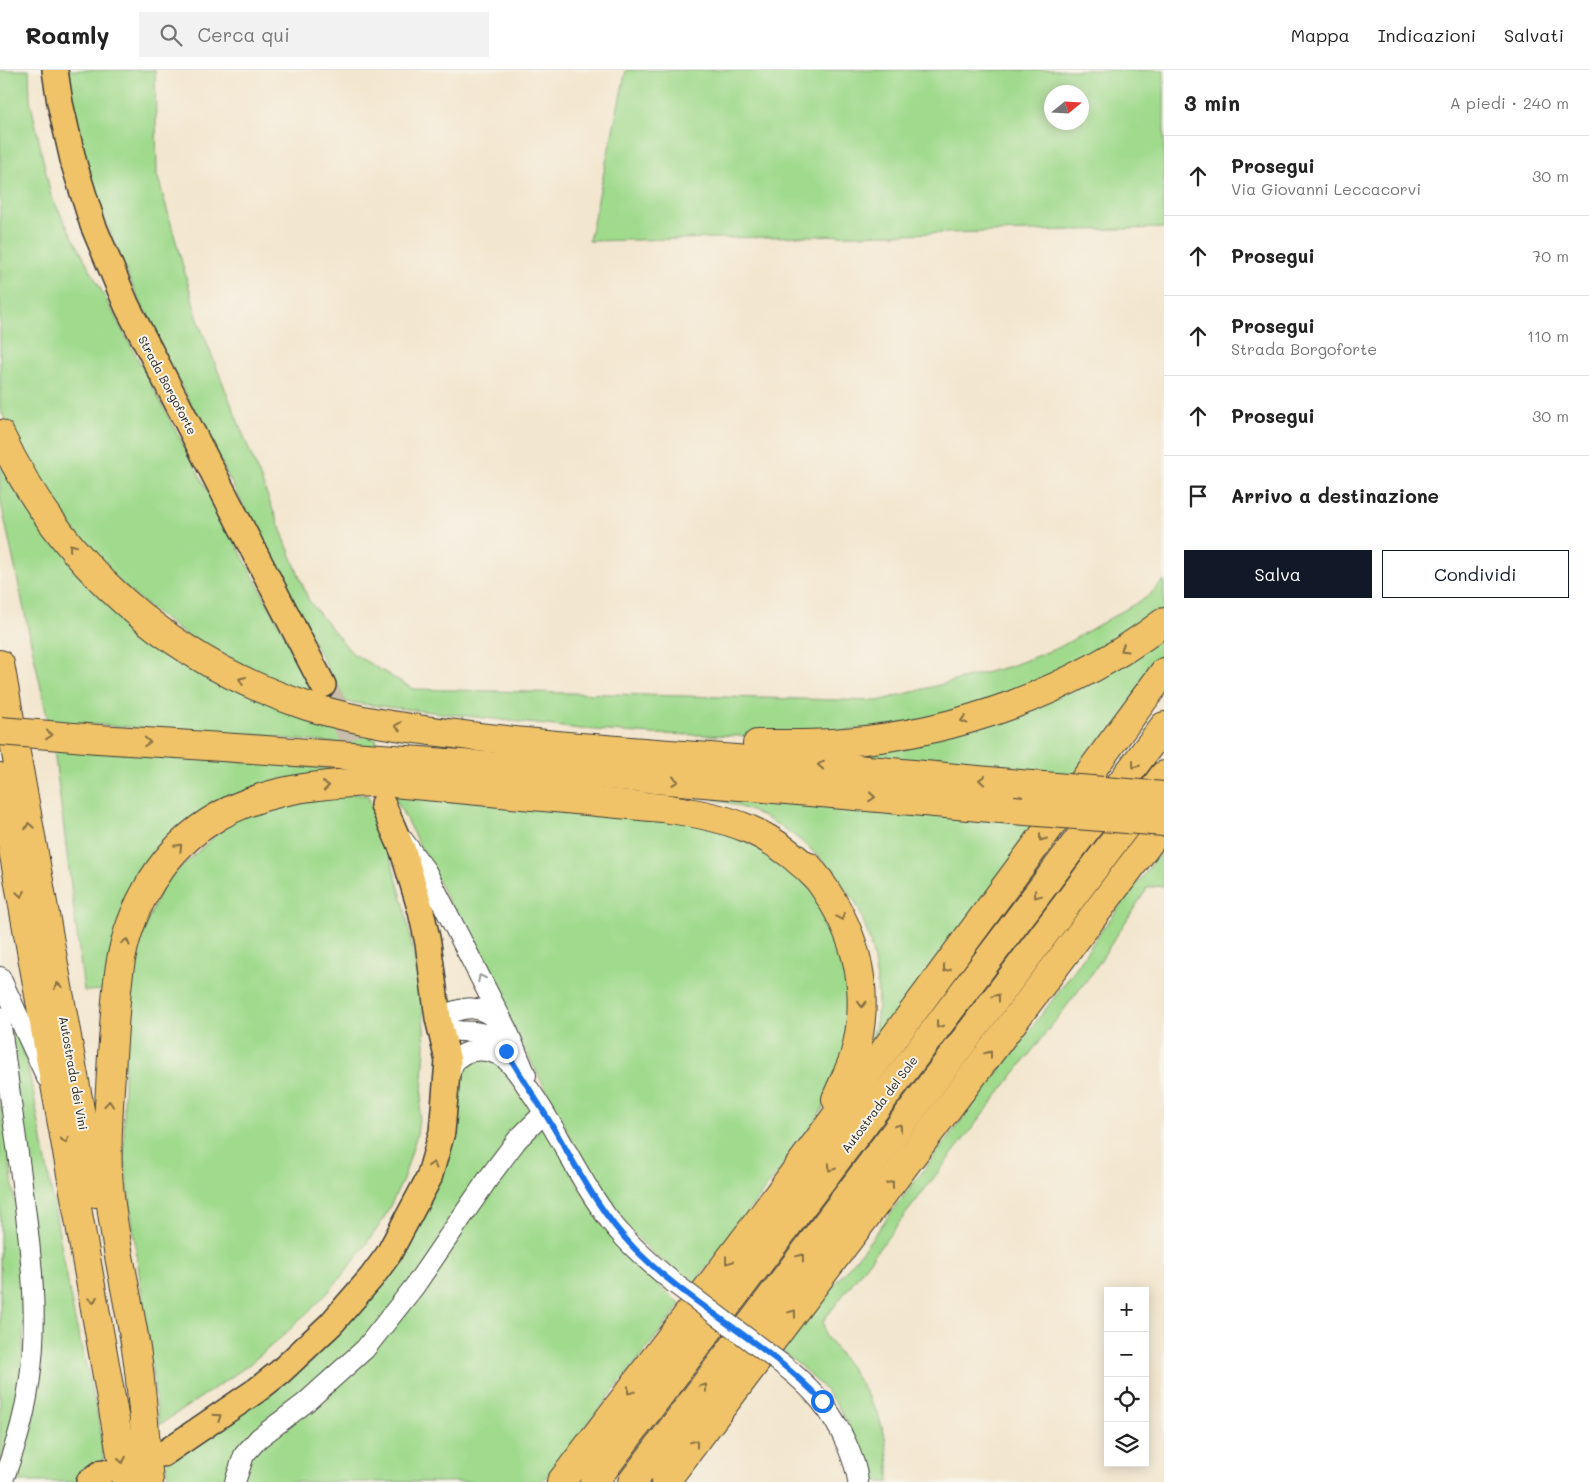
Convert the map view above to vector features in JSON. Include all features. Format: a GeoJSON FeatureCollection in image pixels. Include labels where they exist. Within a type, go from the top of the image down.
{"type":"FeatureCollection","features":[{"type":"Feature","properties":{"kind":"highway"},"geometry":{"type":"LineString","coordinates":[[0,434],[25,481],[72,548],[129,607],[196,656],[235,677],[308,706],[383,724],[431,732],[519,742],[844,767],[1164,796]]}},
{"type":"Feature","properties":{"kind":"highway"},"geometry":{"type":"LineString","coordinates":[[431,732],[503,729],[663,741],[792,744],[844,743],[875,739],[959,722],[1010,705],[1080,674],[1129,646],[1164,622]]}},
{"type":"Feature","properties":{"kind":"highway","name":"Autostrada dei Vini"},"geometry":{"type":"LineString","coordinates":[[0,664],[148,1482]]}},
{"type":"Feature","properties":{"kind":"highway"},"geometry":{"type":"LineString","coordinates":[[561,1482],[757,1223],[1164,672]]}},
{"type":"Feature","properties":{"kind":"highway","name":"Autostrada del Sole"},"geometry":{"type":"LineString","coordinates":[[594,1482],[1164,726]]}},
{"type":"Feature","properties":{"kind":"highway"},"geometry":{"type":"LineString","coordinates":[[0,731],[842,794],[1164,823]]}},
{"type":"Feature","properties":{"kind":"highway"},"geometry":{"type":"LineString","coordinates":[[434,762],[526,781],[601,789],[721,810],[749,820],[781,839],[804,861],[820,881],[836,906],[856,956],[862,989],[861,1021],[853,1058],[834,1102],[757,1223]]}},
{"type":"Feature","properties":{"kind":"highway"},"geometry":{"type":"LineString","coordinates":[[632,1482],[1164,775]]}},
{"type":"Feature","properties":{"kind":"highway","name":"Autostrada dei Vini"},"geometry":{"type":"LineString","coordinates":[[0,777],[58,1103],[106,1479]]}},
{"type":"Feature","properties":{"kind":"highway"},"geometry":{"type":"LineString","coordinates":[[148,1482],[137,1357],[114,1224],[108,1174],[108,1113],[118,980],[122,954],[130,925],[142,898],[161,868],[190,837],[207,823],[225,813],[264,797],[307,788],[382,782],[662,808],[711,816],[744,826],[776,843],[799,860],[820,881]]}},
{"type":"Feature","properties":{"kind":"highway"},"geometry":{"type":"LineString","coordinates":[[666,1482],[1164,823]]}},
{"type":"Feature","properties":{"kind":"main road","name":"Strada Borgoforte"},"geometry":{"type":"LineString","coordinates":[[55,70],[60,103],[74,164],[93,225],[126,306],[323,685]]}},
{"type":"Feature","properties":{"kind":"main road"},"geometry":{"type":"LineString","coordinates":[[388,816],[408,866],[421,911],[428,943],[438,1018],[448,1061],[442,1132],[429,1178],[388,1255],[371,1278],[331,1324],[280,1372],[257,1390],[162,1445],[264,1364],[307,1327],[346,1283],[378,1240],[405,1192],[420,1151],[426,1126],[438,1018]]}},
{"type":"Feature","properties":{"kind":"street"},"geometry":{"type":"LineString","coordinates":[[388,816],[426,871],[508,1032],[541,1107]]}},
{"type":"Feature","properties":{"kind":"street"},"geometry":{"type":"LineString","coordinates":[[0,977],[58,1103]]}},
{"type":"Feature","properties":{"kind":"street"},"geometry":{"type":"LineString","coordinates":[[508,1032],[495,1018],[478,1008],[460,1008],[438,1018],[454,1029],[482,1033],[499,1044],[506,1051],[526,1085]]}},
{"type":"Feature","properties":{"kind":"street"},"geometry":{"type":"LineString","coordinates":[[0,1018],[29,1238],[35,1307],[29,1392],[21,1426],[8,1469],[2,1482]]}},
{"type":"Feature","properties":{"kind":"street"},"geometry":{"type":"LineString","coordinates":[[447,1083],[452,1066],[457,1059],[472,1051],[488,1051],[504,1058],[511,1064],[541,1107],[611,1222],[634,1248],[674,1283],[783,1365],[822,1401],[834,1418],[852,1457],[858,1482]]}},
{"type":"Feature","properties":{"kind":"street"},"geometry":{"type":"LineString","coordinates":[[235,1482],[244,1455],[259,1438],[305,1403],[365,1349],[414,1287],[506,1154],[541,1107]]}},
{"type":"Feature","properties":{"kind":"green space"},"geometry":{"type":"Polygon","coordinates":[[[0,70],[29,70],[30,99],[51,196],[317,696],[274,681],[228,659],[180,631],[135,596],[95,558],[33,476],[0,409],[0,70]]]}},
{"type":"Feature","properties":{"kind":"green space"},"geometry":{"type":"Polygon","coordinates":[[[66,70],[155,70],[157,174],[199,323],[309,601],[352,653],[413,689],[878,701],[1011,666],[1060,647],[1147,597],[1164,580],[1164,614],[1087,662],[938,719],[798,737],[652,734],[581,729],[345,702],[172,368],[131,283],[99,205],[83,154],[66,70]]]}},
{"type":"Feature","properties":{"kind":"green space"},"geometry":{"type":"Polygon","coordinates":[[[626,70],[1164,70],[1164,228],[589,241],[626,70]]]}},
{"type":"Feature","properties":{"kind":"green space"},"geometry":{"type":"Polygon","coordinates":[[[4,467],[103,597],[376,739],[377,747],[233,734],[84,724],[84,750],[356,770],[175,841],[110,990],[84,991],[54,749],[0,498],[0,469],[4,467]]]}},
{"type":"Feature","properties":{"kind":"green space"},"geometry":{"type":"Polygon","coordinates":[[[1164,633],[1164,666],[868,1052],[877,1016],[877,977],[869,939],[853,898],[815,853],[782,827],[758,814],[739,807],[711,798],[681,792],[792,753],[856,751],[1164,633]]]}},
{"type":"Feature","properties":{"kind":"green space"},"geometry":{"type":"Polygon","coordinates":[[[345,793],[368,796],[390,857],[404,905],[422,997],[425,1045],[417,1134],[403,1180],[383,1220],[357,1257],[325,1296],[285,1334],[246,1367],[159,1425],[124,1158],[124,1015],[129,967],[163,884],[234,818],[345,793]]]}},
{"type":"Feature","properties":{"kind":"green space"},"geometry":{"type":"Polygon","coordinates":[[[393,794],[701,822],[727,829],[804,875],[841,936],[855,1021],[829,1097],[812,1127],[693,1285],[650,1251],[619,1218],[591,1177],[393,794]]]}},
{"type":"Feature","properties":{"kind":"green space"},"geometry":{"type":"Polygon","coordinates":[[[1164,848],[1164,886],[1148,887],[1093,972],[823,1321],[825,1335],[852,1370],[878,1414],[885,1437],[889,1464],[889,1482],[866,1482],[849,1427],[836,1404],[810,1375],[780,1350],[863,1250],[1048,1006],[1164,848]]]}},
{"type":"Feature","properties":{"kind":"green space"},"geometry":{"type":"Polygon","coordinates":[[[16,1031],[27,1064],[34,1096],[74,1316],[100,1425],[104,1467],[82,1482],[14,1482],[29,1438],[37,1397],[41,1353],[10,1033],[16,1031]]]}},
{"type":"Feature","properties":{"kind":"green space"},"geometry":{"type":"Polygon","coordinates":[[[477,1057],[502,1063],[525,1103],[554,1142],[600,1223],[631,1261],[681,1305],[542,1482],[169,1482],[166,1464],[391,1264],[458,1068],[477,1057]]]}},
{"type":"Feature","properties":{"kind":"green space"},"geometry":{"type":"Polygon","coordinates":[[[0,1091],[25,1276],[22,1384],[0,1465],[0,1091]]]}},
{"type":"Feature","properties":{"kind":"tunnel"},"geometry":{"type":"LineString","coordinates":[[323,685],[353,739],[369,773]]}},
{"type":"Feature","properties":{"kind":"route"},"geometry":{"type":"LineString","coordinates":[[506,1051],[593,1195],[611,1222],[634,1248],[674,1283],[797,1376],[822,1401]]}}]}
